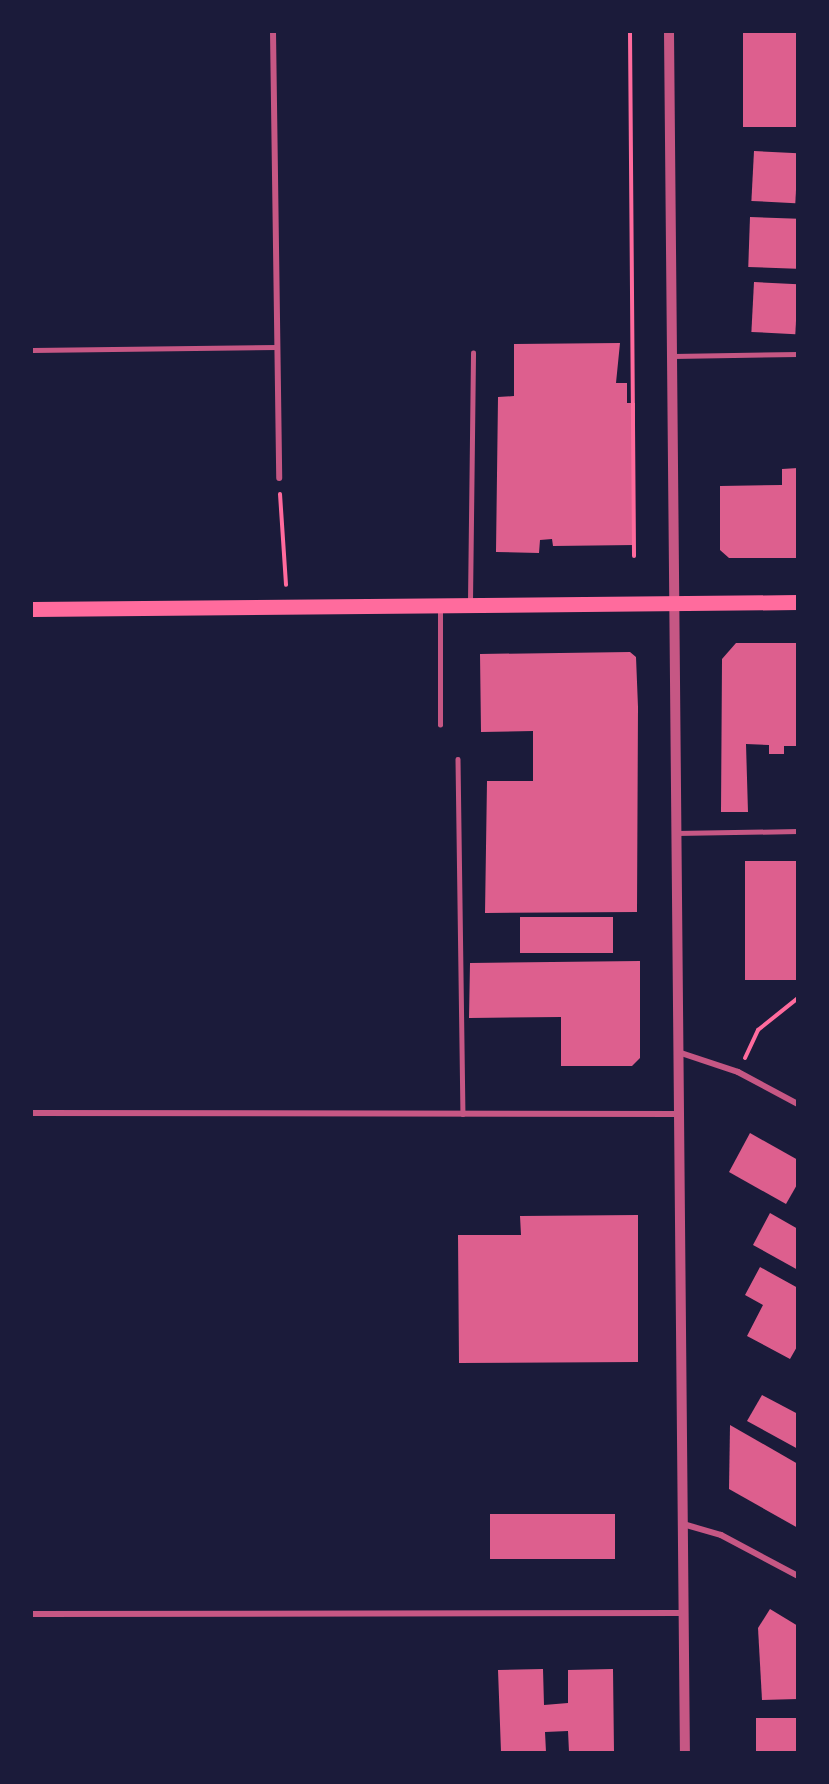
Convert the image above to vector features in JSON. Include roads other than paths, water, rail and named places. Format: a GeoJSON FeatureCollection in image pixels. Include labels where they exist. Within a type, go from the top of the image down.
{"type":"FeatureCollection","features":[{"type":"Feature","properties":{"kind":"main road"},"geometry":{"type":"LineString","coordinates":[[32,609],[470,607],[798,602]]}},
{"type":"Feature","properties":{"kind":"street"},"geometry":{"type":"LineString","coordinates":[[273,32],[279,478]]}},
{"type":"Feature","properties":{"kind":"street"},"geometry":{"type":"LineString","coordinates":[[669,32],[685,1752]]}},
{"type":"Feature","properties":{"kind":"street"},"geometry":{"type":"LineString","coordinates":[[678,1052],[738,1072],[798,1104]]}},
{"type":"Feature","properties":{"kind":"street"},"geometry":{"type":"LineString","coordinates":[[32,1113],[679,1114]]}},
{"type":"Feature","properties":{"kind":"street"},"geometry":{"type":"LineString","coordinates":[[683,1524],[721,1535],[798,1576]]}},
{"type":"Feature","properties":{"kind":"street"},"geometry":{"type":"LineString","coordinates":[[32,1614],[683,1613]]}},
{"type":"Feature","properties":{"kind":"lane"},"geometry":{"type":"LineString","coordinates":[[32,350],[277,347]]}},
{"type":"Feature","properties":{"kind":"lane"},"geometry":{"type":"LineString","coordinates":[[470,607],[472,353]]}},
{"type":"Feature","properties":{"kind":"lane"},"geometry":{"type":"LineString","coordinates":[[673,356],[798,354]]}},
{"type":"Feature","properties":{"kind":"lane"},"geometry":{"type":"LineString","coordinates":[[440,607],[440,725]]}},
{"type":"Feature","properties":{"kind":"lane"},"geometry":{"type":"LineString","coordinates":[[459,759],[463,1114]]}},
{"type":"Feature","properties":{"kind":"lane"},"geometry":{"type":"LineString","coordinates":[[676,833],[798,831]]}}]}
